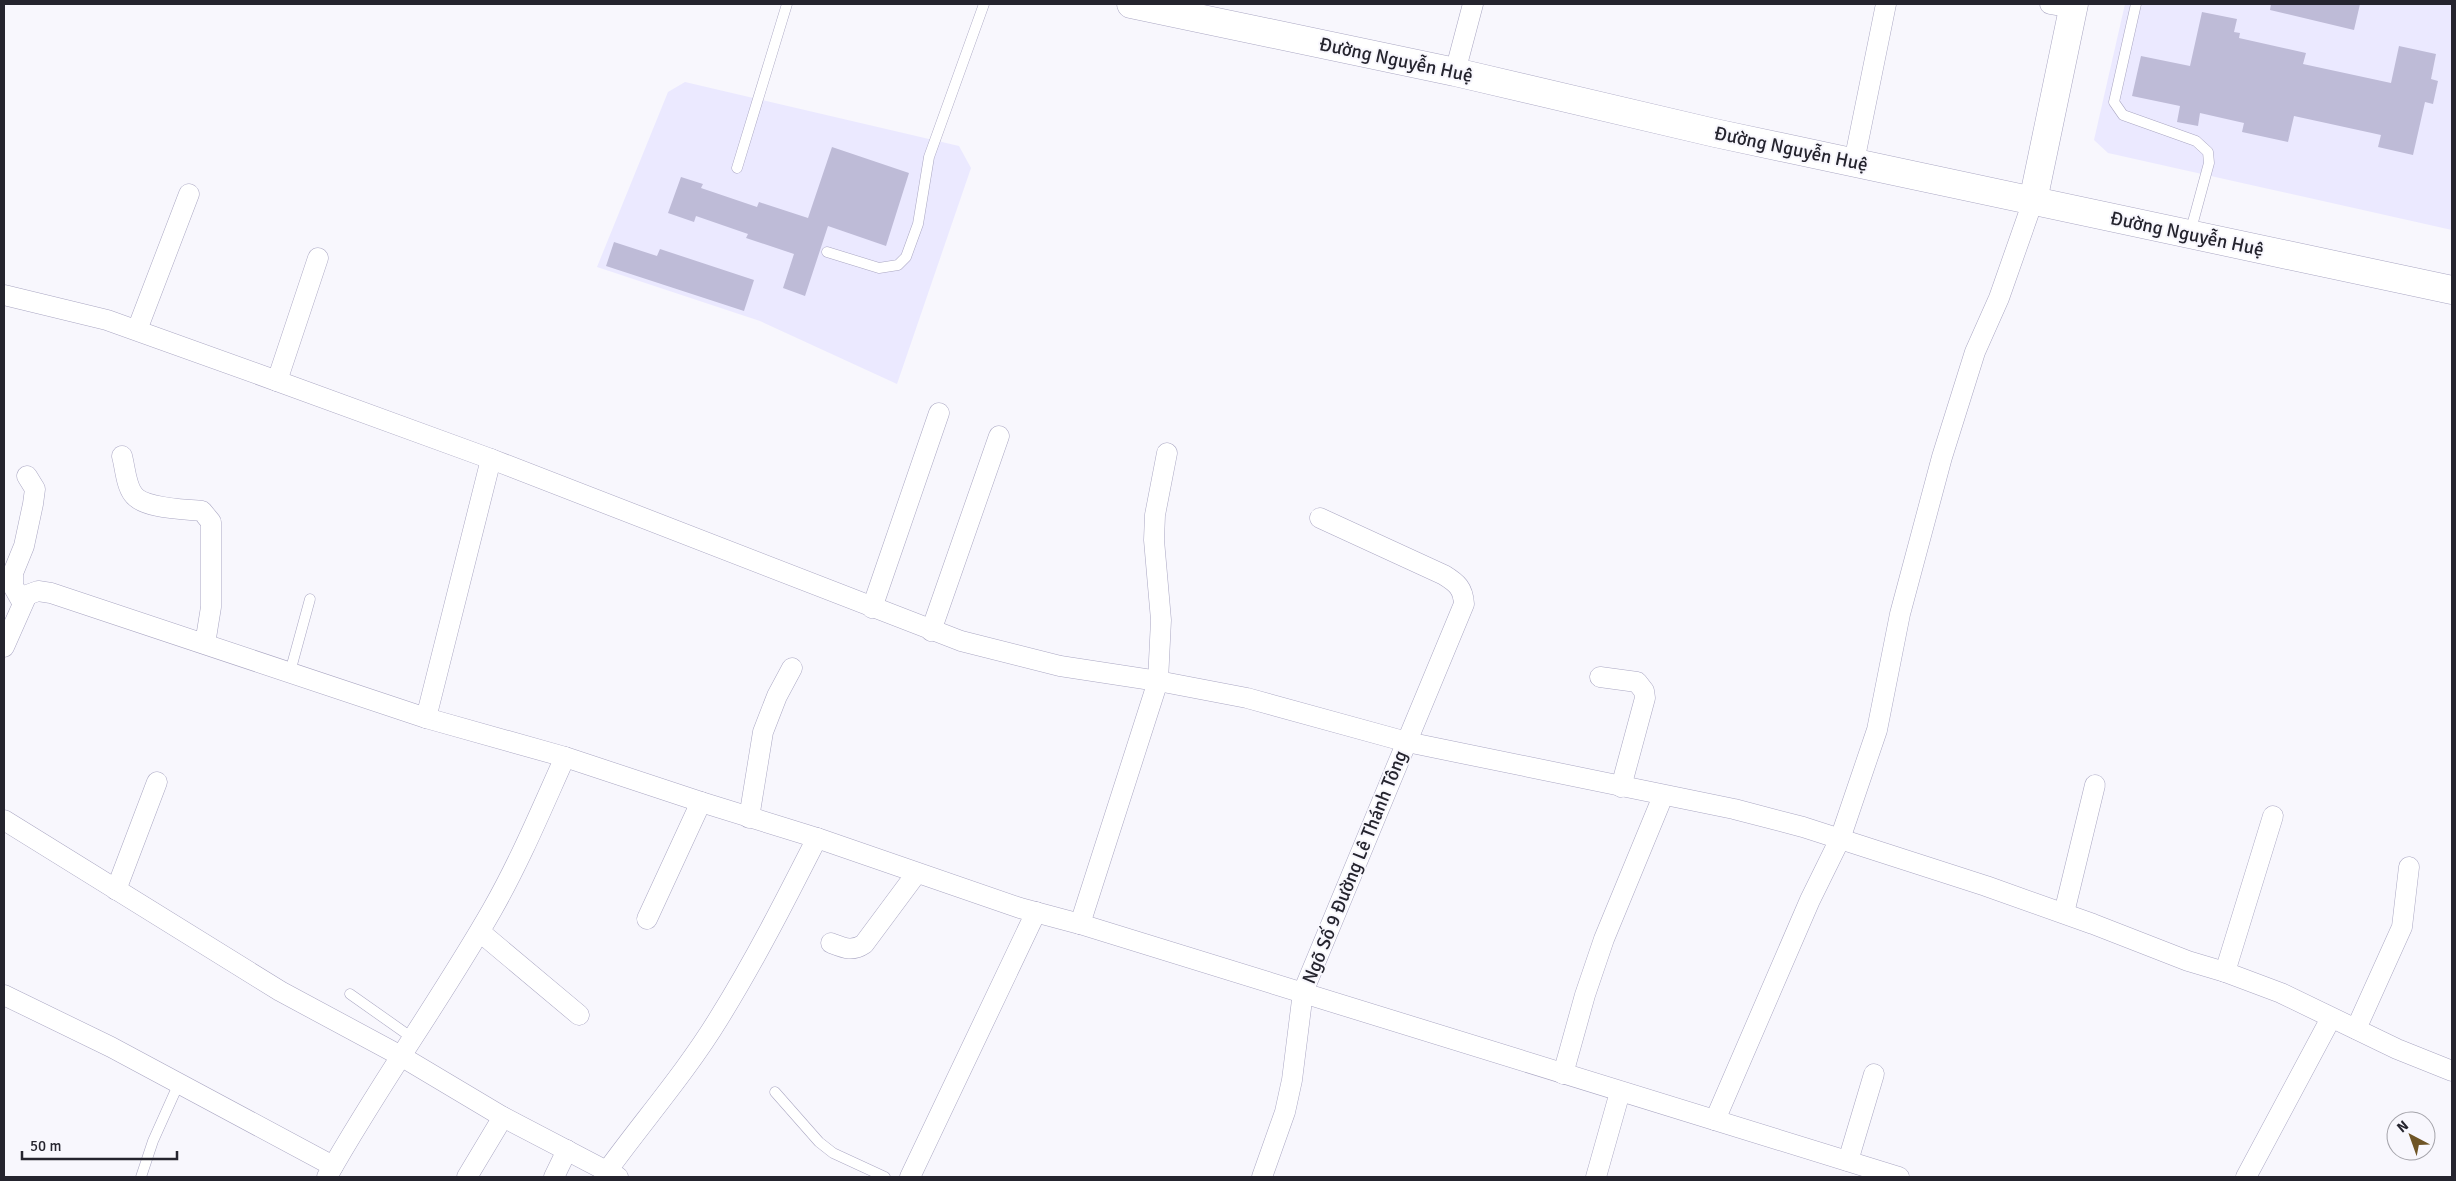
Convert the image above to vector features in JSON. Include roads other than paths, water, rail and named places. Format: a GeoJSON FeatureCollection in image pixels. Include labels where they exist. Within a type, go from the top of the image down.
{"type":"FeatureCollection","features":[{"type":"Feature","properties":{"kind":"street","name":"Đường Nguyễn Huệ"},"geometry":{"type":"LineString","coordinates":[[1131,4],[1455,72],[1716,133],[2452,290]]}},
{"type":"Feature","properties":{"kind":"street"},"geometry":{"type":"LineString","coordinates":[[1455,72],[1473,4]]}},
{"type":"Feature","properties":{"kind":"street"},"geometry":{"type":"LineString","coordinates":[[1854,162],[1886,4]]}},
{"type":"Feature","properties":{"kind":"street"},"geometry":{"type":"LineString","coordinates":[[1715,1120],[1810,900],[1840,839],[1877,730],[1900,614],[1942,457],[1977,346],[1999,298],[2033,201],[2066,5]]}},
{"type":"Feature","properties":{"kind":"street"},"geometry":{"type":"LineString","coordinates":[[137,330],[189,194]]}},
{"type":"Feature","properties":{"kind":"street"},"geometry":{"type":"LineString","coordinates":[[277,380],[318,258]]}},
{"type":"Feature","properties":{"kind":"street"},"geometry":{"type":"LineString","coordinates":[[4,295],[81,313],[137,330],[277,380],[490,458],[961,641],[1060,666],[1158,681],[1247,698],[1407,742],[1767,817],[1840,839],[2064,913],[2188,961],[2225,972],[2281,993],[2397,1050],[2452,1071]]}},
{"type":"Feature","properties":{"kind":"street"},"geometry":{"type":"LineString","coordinates":[[872,608],[939,413]]}},
{"type":"Feature","properties":{"kind":"street"},"geometry":{"type":"LineString","coordinates":[[931,630],[999,436]]}},
{"type":"Feature","properties":{"kind":"street"},"geometry":{"type":"LineString","coordinates":[[1080,924],[1158,681],[1160,620],[1154,540],[1155,515],[1167,453]]}},
{"type":"Feature","properties":{"kind":"street"},"geometry":{"type":"LineString","coordinates":[[122,456],[132,493],[137,499],[160,506],[202,511],[211,522],[211,607],[205,644]]}},
{"type":"Feature","properties":{"kind":"street"},"geometry":{"type":"LineString","coordinates":[[426,718],[490,458]]}},
{"type":"Feature","properties":{"kind":"street"},"geometry":{"type":"LineString","coordinates":[[22,602],[13,586],[13,573],[24,546],[34,504],[35,489],[27,476]]}},
{"type":"Feature","properties":{"kind":"street","name":"Ngõ Số 9 Đường Lê Thánh Tông"},"geometry":{"type":"LineString","coordinates":[[1262,1177],[1285,1112],[1292,1080],[1303,992],[1464,604],[1460,586],[1444,576],[1320,518]]}},
{"type":"Feature","properties":{"kind":"street"},"geometry":{"type":"LineString","coordinates":[[4,646],[22,602],[28,595],[38,591],[51,593],[426,718],[565,756],[748,818],[817,838],[916,874],[1036,912],[1303,992],[1894,1176]]}},
{"type":"Feature","properties":{"kind":"street"},"geometry":{"type":"LineString","coordinates":[[748,818],[763,732],[776,696],[792,668]]}},
{"type":"Feature","properties":{"kind":"street"},"geometry":{"type":"LineString","coordinates":[[1600,677],[1637,682],[1644,691],[1645,698],[1621,787]]}},
{"type":"Feature","properties":{"kind":"street"},"geometry":{"type":"LineString","coordinates":[[4,995],[111,1047],[179,1083],[330,1172],[399,1055],[480,932],[514,869],[565,756]]}},
{"type":"Feature","properties":{"kind":"street"},"geometry":{"type":"LineString","coordinates":[[116,890],[157,782]]}},
{"type":"Feature","properties":{"kind":"street"},"geometry":{"type":"LineString","coordinates":[[2064,913],[2095,785]]}},
{"type":"Feature","properties":{"kind":"street"},"geometry":{"type":"LineString","coordinates":[[1563,1074],[1584,995],[1604,939],[1663,796]]}},
{"type":"Feature","properties":{"kind":"street"},"geometry":{"type":"LineString","coordinates":[[647,919],[701,802]]}},
{"type":"Feature","properties":{"kind":"street"},"geometry":{"type":"LineString","coordinates":[[2225,972],[2273,816]]}},
{"type":"Feature","properties":{"kind":"street"},"geometry":{"type":"LineString","coordinates":[[4,820],[280,991],[399,1055],[503,1116],[613,1174],[718,1019],[784,903],[817,838]]}},
{"type":"Feature","properties":{"kind":"street"},"geometry":{"type":"LineString","coordinates":[[2356,1029],[2402,927],[2408,867]]}},
{"type":"Feature","properties":{"kind":"street"},"geometry":{"type":"LineString","coordinates":[[831,943],[849,949],[857,949],[864,944],[916,874]]}},
{"type":"Feature","properties":{"kind":"street"},"geometry":{"type":"LineString","coordinates":[[910,1177],[1036,912]]}},
{"type":"Feature","properties":{"kind":"street"},"geometry":{"type":"LineString","coordinates":[[480,932],[579,1015]]}},
{"type":"Feature","properties":{"kind":"street"},"geometry":{"type":"LineString","coordinates":[[2246,1177],[2331,1018]]}},
{"type":"Feature","properties":{"kind":"street"},"geometry":{"type":"LineString","coordinates":[[1848,1161],[1874,1074]]}},
{"type":"Feature","properties":{"kind":"street"},"geometry":{"type":"LineString","coordinates":[[1596,1177],[1620,1092]]}},
{"type":"Feature","properties":{"kind":"street"},"geometry":{"type":"LineString","coordinates":[[467,1177],[503,1116]]}},
{"type":"Feature","properties":{"kind":"street"},"geometry":{"type":"LineString","coordinates":[[554,1177],[567,1150]]}},
{"type":"Feature","properties":{"kind":"lane"},"geometry":{"type":"LineString","coordinates":[[737,168],[787,4]]}},
{"type":"Feature","properties":{"kind":"lane"},"geometry":{"type":"LineString","coordinates":[[827,252],[879,268],[898,265],[906,256],[918,224],[929,157],[984,4]]}},
{"type":"Feature","properties":{"kind":"lane"},"geometry":{"type":"LineString","coordinates":[[2136,4],[2114,102],[2123,115],[2196,141],[2208,152],[2209,163],[2189,234]]}},
{"type":"Feature","properties":{"kind":"lane"},"geometry":{"type":"LineString","coordinates":[[290,672],[310,599]]}},
{"type":"Feature","properties":{"kind":"lane"},"geometry":{"type":"LineString","coordinates":[[350,994],[411,1036]]}},
{"type":"Feature","properties":{"kind":"lane"},"geometry":{"type":"LineString","coordinates":[[141,1177],[153,1141],[179,1083]]}},
{"type":"Feature","properties":{"kind":"lane"},"geometry":{"type":"LineString","coordinates":[[775,1092],[819,1142],[833,1152],[885,1177]]}}]}
